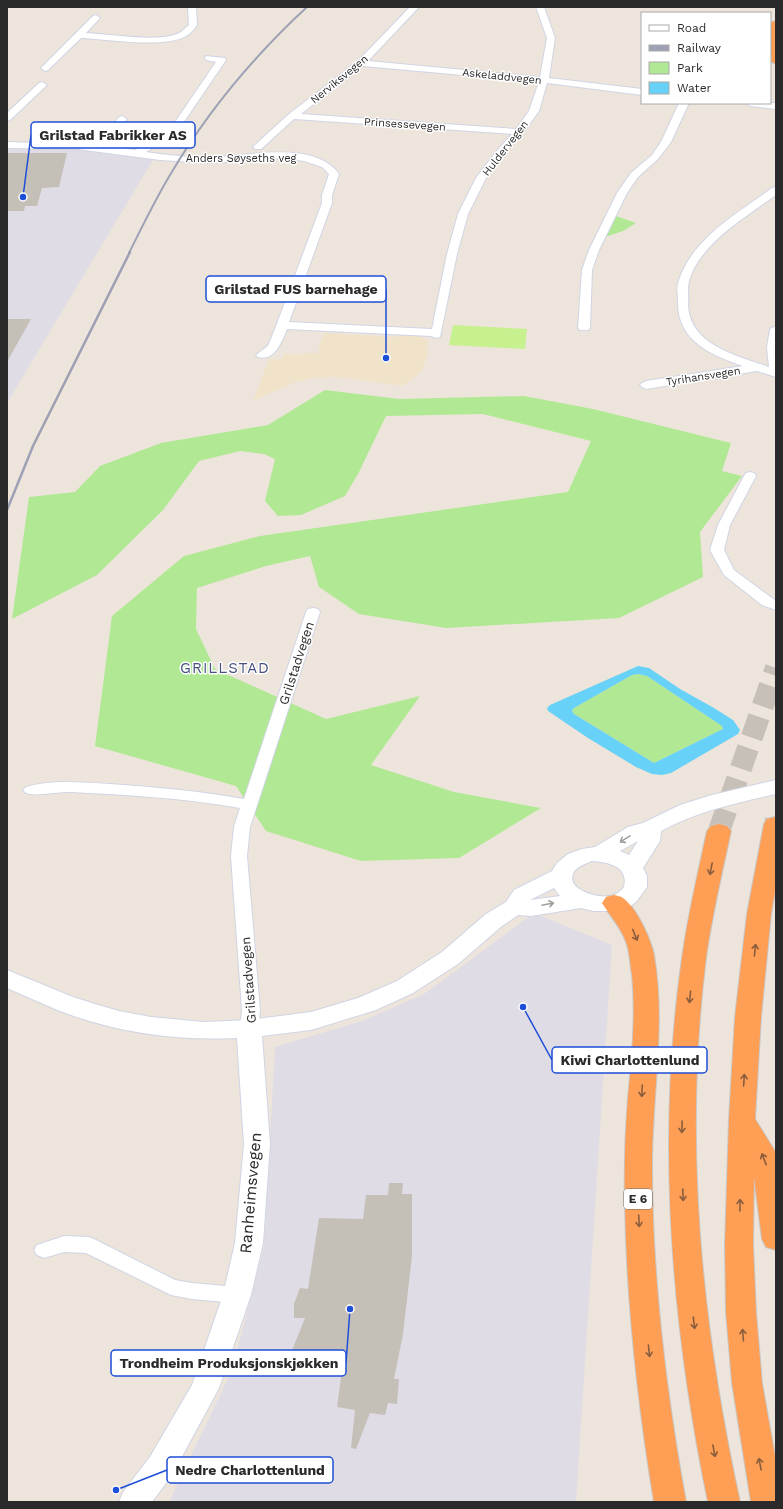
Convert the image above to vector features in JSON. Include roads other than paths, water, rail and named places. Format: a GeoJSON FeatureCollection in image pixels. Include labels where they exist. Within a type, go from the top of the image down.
{"type":"FeatureCollection","features":[{"type":"Feature","properties":{"kind":"highway"},"geometry":{"type":"LineString","coordinates":[[776,25],[776,60]]}},
{"type":"Feature","properties":{"kind":"highway"},"geometry":{"type":"LineString","coordinates":[[767,1502],[746,1383],[739,1244],[742,1118],[748,1017],[758,922],[775,824]]}},
{"type":"Feature","properties":{"kind":"highway"},"geometry":{"type":"LineString","coordinates":[[719,831],[695,952],[683,1090],[682,1156],[684,1213],[692,1307],[705,1406],[724,1502]]}},
{"type":"Feature","properties":{"kind":"highway","name":"E 6"},"geometry":{"type":"LineString","coordinates":[[614,903],[630,923],[636,935],[642,954],[645,980],[646,1011],[638,1163],[638,1210],[643,1284],[653,1387],[662,1460],[670,1502]]}},
{"type":"Feature","properties":{"kind":"highway"},"geometry":{"type":"LineString","coordinates":[[742,1118],[766,1160],[776,1239]]}},
{"type":"Feature","properties":{"kind":"street"},"geometry":{"type":"LineString","coordinates":[[80,35],[164,39],[182,35],[193,25],[192,7]]}},
{"type":"Feature","properties":{"kind":"street","name":"Nerviksvegen"},"geometry":{"type":"LineString","coordinates":[[258,147],[292,116],[361,63],[416,7]]}},
{"type":"Feature","properties":{"kind":"street","name":"Huldervegen"},"geometry":{"type":"LineString","coordinates":[[282,325],[436,334],[452,254],[465,210],[481,178],[498,155],[519,132],[534,111],[544,80],[548,61],[550,38],[540,7]]}},
{"type":"Feature","properties":{"kind":"street"},"geometry":{"type":"LineString","coordinates":[[45,68],[96,18]]}},
{"type":"Feature","properties":{"kind":"street"},"geometry":{"type":"LineString","coordinates":[[137,153],[145,147],[165,139],[172,133],[222,60],[209,58]]}},
{"type":"Feature","properties":{"kind":"street","name":"Askeladdvegen"},"geometry":{"type":"LineString","coordinates":[[361,63],[544,80],[641,92]]}},
{"type":"Feature","properties":{"kind":"street"},"geometry":{"type":"LineString","coordinates":[[7,118],[42,85]]}},
{"type":"Feature","properties":{"kind":"street"},"geometry":{"type":"LineString","coordinates":[[584,328],[587,270],[594,250],[622,193],[634,175],[655,157],[666,142],[684,104]]}},
{"type":"Feature","properties":{"kind":"street"},"geometry":{"type":"LineString","coordinates":[[759,104],[776,106]]}},
{"type":"Feature","properties":{"kind":"street","name":"Prinsessevegen"},"geometry":{"type":"LineString","coordinates":[[292,116],[519,132]]}},
{"type":"Feature","properties":{"kind":"street"},"geometry":{"type":"LineString","coordinates":[[100,148],[122,119]]}},
{"type":"Feature","properties":{"kind":"street","name":"Anders Søyseths veg"},"geometry":{"type":"LineString","coordinates":[[7,145],[77,146],[160,157],[212,160],[284,155],[306,158],[325,165],[334,174],[327,195],[327,203],[273,348],[262,355]]}},
{"type":"Feature","properties":{"kind":"street","name":"Tyrihansvegen"},"geometry":{"type":"LineString","coordinates":[[776,190],[712,238],[694,258],[683,281],[684,317],[695,336],[714,349],[776,374]]}},
{"type":"Feature","properties":{"kind":"street"},"geometry":{"type":"LineString","coordinates":[[776,329],[773,347],[776,374]]}},
{"type":"Feature","properties":{"kind":"street","name":"Tyrihansvegen"},"geometry":{"type":"LineString","coordinates":[[646,385],[759,367]]}},
{"type":"Feature","properties":{"kind":"street"},"geometry":{"type":"LineString","coordinates":[[750,476],[724,525],[718,550],[729,572],[767,602],[776,606]]}},
{"type":"Feature","properties":{"kind":"street","name":"Grilstadvegen"},"geometry":{"type":"LineString","coordinates":[[313,612],[242,826],[239,856],[251,1010],[249,1029],[311,1021],[367,1004],[405,987],[450,958],[494,920],[514,907],[522,895],[562,875]]}},
{"type":"Feature","properties":{"kind":"street"},"geometry":{"type":"LineString","coordinates":[[31,790],[58,786],[124,790],[200,796],[249,805]]}},
{"type":"Feature","properties":{"kind":"street"},"geometry":{"type":"LineString","coordinates":[[600,854],[636,832],[651,828],[669,818],[712,802],[776,787]]}},
{"type":"Feature","properties":{"kind":"street"},"geometry":{"type":"LineString","coordinates":[[632,868],[649,841],[651,828]]}},
{"type":"Feature","properties":{"kind":"street"},"geometry":{"type":"LineString","coordinates":[[590,854],[616,857],[632,868],[635,872],[637,882],[634,891],[626,898],[614,903],[600,904],[574,897],[566,889],[561,880],[562,871],[568,863],[577,857],[590,854]]}},
{"type":"Feature","properties":{"kind":"street"},"geometry":{"type":"LineString","coordinates":[[514,907],[531,908],[581,900]]}},
{"type":"Feature","properties":{"kind":"street"},"geometry":{"type":"LineString","coordinates":[[7,978],[64,1003],[119,1020],[179,1029],[204,1031],[249,1029]]}},
{"type":"Feature","properties":{"kind":"street","name":"Ranheimsvegen"},"geometry":{"type":"LineString","coordinates":[[134,1502],[161,1466],[205,1388],[237,1295],[248,1243],[257,1144],[249,1029]]}},
{"type":"Feature","properties":{"kind":"street"},"geometry":{"type":"LineString","coordinates":[[44,1250],[64,1244],[90,1246],[171,1287],[192,1291],[237,1295]]}},
{"type":"Feature","properties":{"kind":"water"},"geometry":{"type":"Polygon","coordinates":[[[638,666],[649,668],[680,689],[714,708],[733,720],[740,730],[738,734],[671,773],[662,775],[652,774],[636,767],[588,738],[548,711],[547,708],[550,705],[638,666]],[[638,674],[632,675],[574,708],[572,711],[574,714],[654,763],[723,729],[722,726],[647,676],[638,674]]]}},
{"type":"Feature","properties":{"kind":"tunnel"},"geometry":{"type":"LineString","coordinates":[[719,831],[776,668]]}},
{"type":"Feature","properties":{"kind":"tunnel"},"geometry":{"type":"LineString","coordinates":[[775,824],[776,820]]}},
{"type":"Feature","properties":{"kind":"railway"},"geometry":{"type":"LineString","coordinates":[[129,253],[164,184],[200,129],[232,86],[250,65],[307,7]]}},
{"type":"Feature","properties":{"kind":"railway"},"geometry":{"type":"LineString","coordinates":[[7,510],[33,446],[130,252]]}},
{"type":"Feature","properties":{"kind":"place","name":"Grilstad Fabrikker AS"},"geometry":{"type":"Point","coordinates":[23,197]}},
{"type":"Feature","properties":{"kind":"place","name":"Grilstad FUS barnehage"},"geometry":{"type":"Point","coordinates":[386,358]}},
{"type":"Feature","properties":{"kind":"place","name":"Kiwi Charlottenlund"},"geometry":{"type":"Point","coordinates":[523,1007]}},
{"type":"Feature","properties":{"kind":"place","name":"Trondheim Produksjonskjøkken"},"geometry":{"type":"Point","coordinates":[350,1309]}},
{"type":"Feature","properties":{"kind":"place","name":"Nedre Charlottenlund"},"geometry":{"type":"Point","coordinates":[116,1490]}},
{"type":"Feature","properties":{"kind":"district","name":"GRILLSTAD"},"geometry":{"type":"Point","coordinates":[225,668]}}]}
